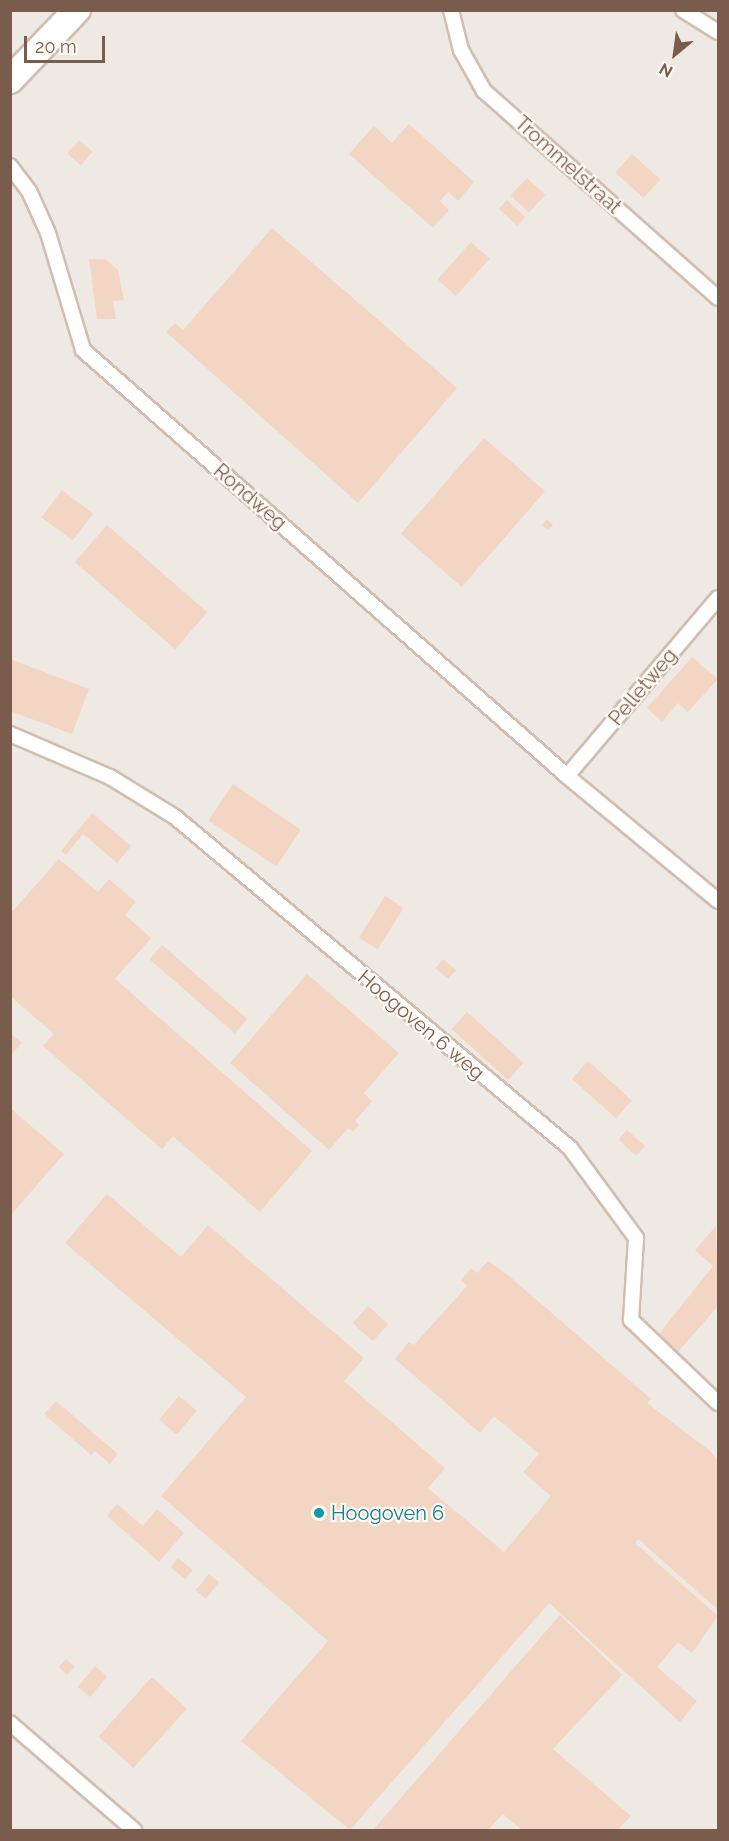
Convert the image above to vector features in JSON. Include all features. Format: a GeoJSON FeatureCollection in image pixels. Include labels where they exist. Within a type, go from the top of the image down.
{"type":"FeatureCollection","features":[{"type":"Feature","properties":{"kind":"street"},"geometry":{"type":"LineString","coordinates":[[10,80],[77,10]]}},
{"type":"Feature","properties":{"kind":"lane","name":"Trommelstraat"},"geometry":{"type":"LineString","coordinates":[[451,10],[461,50],[484,91],[718,298]]}},
{"type":"Feature","properties":{"kind":"lane"},"geometry":{"type":"LineString","coordinates":[[683,10],[718,32]]}},
{"type":"Feature","properties":{"kind":"lane","name":"Rondweg"},"geometry":{"type":"LineString","coordinates":[[10,166],[29,191],[48,233],[83,350],[567,776],[718,901]]}},
{"type":"Feature","properties":{"kind":"lane","name":"Pelletweg"},"geometry":{"type":"LineString","coordinates":[[567,776],[718,598]]}},
{"type":"Feature","properties":{"kind":"lane","name":"Hoogoven 6 weg"},"geometry":{"type":"LineString","coordinates":[[10,734],[110,777],[175,817],[570,1149],[636,1238],[631,1320],[718,1403]]}},
{"type":"Feature","properties":{"kind":"lane"},"geometry":{"type":"LineString","coordinates":[[10,1724],[134,1830]]}},
{"type":"Feature","properties":{"kind":"shaded area"},"geometry":{"type":"Polygon","coordinates":[[[11,11],[718,11],[718,1830],[11,1830],[11,11]]]}},
{"type":"Feature","properties":{"kind":"building"},"geometry":{"type":"Polygon","coordinates":[[[409,124],[474,182],[458,201],[448,192],[440,201],[449,210],[433,228],[349,154],[374,126],[392,143],[409,124]]]}},
{"type":"Feature","properties":{"kind":"building"},"geometry":{"type":"Polygon","coordinates":[[[79,140],[93,152],[81,165],[67,154],[79,140]]]}},
{"type":"Feature","properties":{"kind":"building"},"geometry":{"type":"Polygon","coordinates":[[[632,154],[660,179],[644,198],[615,173],[632,154]]]}},
{"type":"Feature","properties":{"kind":"building"},"geometry":{"type":"Polygon","coordinates":[[[527,178],[545,195],[529,213],[511,196],[527,178]]]}},
{"type":"Feature","properties":{"kind":"building"},"geometry":{"type":"Polygon","coordinates":[[[507,200],[525,217],[517,226],[499,209],[507,200]]]}},
{"type":"Feature","properties":{"kind":"building"},"geometry":{"type":"Polygon","coordinates":[[[272,228],[457,388],[358,503],[166,332],[175,323],[183,330],[272,228]]]}},
{"type":"Feature","properties":{"kind":"building"},"geometry":{"type":"Polygon","coordinates":[[[471,242],[490,259],[456,296],[438,279],[471,242]]]}},
{"type":"Feature","properties":{"kind":"building"},"geometry":{"type":"Polygon","coordinates":[[[89,259],[105,259],[118,270],[124,300],[113,301],[116,319],[97,319],[89,259]]]}},
{"type":"Feature","properties":{"kind":"building"},"geometry":{"type":"Polygon","coordinates":[[[484,438],[545,491],[462,587],[401,534],[484,438]]]}},
{"type":"Feature","properties":{"kind":"building"},"geometry":{"type":"Polygon","coordinates":[[[62,490],[93,513],[73,541],[42,517],[62,490]]]}},
{"type":"Feature","properties":{"kind":"building"},"geometry":{"type":"Polygon","coordinates":[[[547,519],[553,525],[548,530],[542,525],[547,519]]]}},
{"type":"Feature","properties":{"kind":"building"},"geometry":{"type":"Polygon","coordinates":[[[107,525],[207,612],[175,649],[75,562],[107,525]]]}},
{"type":"Feature","properties":{"kind":"building"},"geometry":{"type":"Polygon","coordinates":[[[692,657],[718,679],[688,712],[678,703],[662,722],[647,708],[692,657]]]}},
{"type":"Feature","properties":{"kind":"building"},"geometry":{"type":"Polygon","coordinates":[[[10,659],[89,689],[72,734],[10,711],[10,659]]]}},
{"type":"Feature","properties":{"kind":"building"},"geometry":{"type":"Polygon","coordinates":[[[233,784],[301,830],[276,866],[208,820],[233,784]]]}},
{"type":"Feature","properties":{"kind":"building"},"geometry":{"type":"Polygon","coordinates":[[[92,813],[131,846],[117,863],[83,834],[66,855],[61,851],[92,813]]]}},
{"type":"Feature","properties":{"kind":"building"},"geometry":{"type":"Polygon","coordinates":[[[59,859],[98,892],[109,879],[136,902],[125,915],[151,938],[115,979],[312,1151],[260,1212],[173,1136],[162,1149],[137,1128],[43,1046],[54,1034],[10,996],[10,914],[59,859]]]}},
{"type":"Feature","properties":{"kind":"building"},"geometry":{"type":"Polygon","coordinates":[[[385,896],[404,908],[378,949],[359,938],[385,896]]]}},
{"type":"Feature","properties":{"kind":"building"},"geometry":{"type":"Polygon","coordinates":[[[162,945],[247,1019],[235,1033],[150,959],[162,945]]]}},
{"type":"Feature","properties":{"kind":"building"},"geometry":{"type":"Polygon","coordinates":[[[443,959],[456,970],[448,979],[435,968],[443,959]]]}},
{"type":"Feature","properties":{"kind":"building"},"geometry":{"type":"Polygon","coordinates":[[[307,974],[399,1053],[364,1093],[372,1101],[355,1121],[359,1125],[353,1132],[348,1128],[329,1150],[230,1063],[307,974]]]}},
{"type":"Feature","properties":{"kind":"building"},"geometry":{"type":"Polygon","coordinates":[[[467,1012],[523,1063],[508,1080],[452,1029],[467,1012]]]}},
{"type":"Feature","properties":{"kind":"building"},"geometry":{"type":"Polygon","coordinates":[[[10,1033],[22,1043],[10,1056],[10,1033]]]}},
{"type":"Feature","properties":{"kind":"building"},"geometry":{"type":"Polygon","coordinates":[[[588,1061],[632,1100],[616,1118],[572,1079],[588,1061]]]}},
{"type":"Feature","properties":{"kind":"building"},"geometry":{"type":"Polygon","coordinates":[[[10,1108],[64,1154],[10,1216],[10,1108]]]}},
{"type":"Feature","properties":{"kind":"building"},"geometry":{"type":"Polygon","coordinates":[[[627,1130],[645,1146],[636,1156],[618,1140],[627,1130]]]}},
{"type":"Feature","properties":{"kind":"building","name":"Hoogoven 6"},"geometry":{"type":"Polygon","coordinates":[[[107,1194],[181,1257],[208,1225],[364,1358],[344,1381],[445,1468],[428,1488],[504,1552],[551,1496],[523,1472],[539,1454],[494,1416],[480,1433],[395,1359],[409,1342],[414,1345],[467,1286],[461,1280],[471,1268],[477,1273],[488,1261],[509,1276],[651,1399],[647,1403],[710,1451],[718,1461],[718,1610],[638,1539],[635,1543],[718,1616],[692,1653],[678,1642],[657,1667],[697,1701],[680,1722],[549,1603],[350,1830],[241,1741],[328,1641],[161,1496],[246,1397],[65,1243],[107,1194]]]}},
{"type":"Feature","properties":{"kind":"building"},"geometry":{"type":"Polygon","coordinates":[[[716,1226],[718,1306],[678,1352],[658,1335],[713,1266],[695,1250],[716,1226]]]}},
{"type":"Feature","properties":{"kind":"building"},"geometry":{"type":"Polygon","coordinates":[[[368,1306],[388,1324],[373,1341],[353,1323],[368,1306]]]}},
{"type":"Feature","properties":{"kind":"building"},"geometry":{"type":"Polygon","coordinates":[[[179,1396],[197,1411],[177,1435],[159,1420],[179,1396]]]}},
{"type":"Feature","properties":{"kind":"building"},"geometry":{"type":"Polygon","coordinates":[[[56,1401],[118,1454],[110,1464],[95,1451],[91,1455],[44,1414],[56,1401]]]}},
{"type":"Feature","properties":{"kind":"building"},"geometry":{"type":"Polygon","coordinates":[[[117,1504],[143,1526],[157,1509],[184,1533],[159,1562],[107,1516],[117,1504]]]}},
{"type":"Feature","properties":{"kind":"building"},"geometry":{"type":"Polygon","coordinates":[[[178,1558],[193,1570],[185,1579],[170,1567],[178,1558]]]}},
{"type":"Feature","properties":{"kind":"building"},"geometry":{"type":"Polygon","coordinates":[[[209,1574],[219,1582],[206,1599],[196,1590],[209,1574]]]}},
{"type":"Feature","properties":{"kind":"building"},"geometry":{"type":"Polygon","coordinates":[[[560,1615],[622,1675],[553,1749],[631,1816],[618,1830],[522,1830],[503,1814],[488,1830],[373,1830],[560,1615]]]}},
{"type":"Feature","properties":{"kind":"building"},"geometry":{"type":"Polygon","coordinates":[[[66,1659],[75,1667],[68,1675],[59,1667],[66,1659]]]}},
{"type":"Feature","properties":{"kind":"building"},"geometry":{"type":"Polygon","coordinates":[[[95,1666],[107,1676],[90,1697],[78,1687],[95,1666]]]}},
{"type":"Feature","properties":{"kind":"building"},"geometry":{"type":"Polygon","coordinates":[[[152,1677],[187,1708],[133,1768],[98,1736],[152,1677]]]}},
{"type":"Feature","properties":{"kind":"place","name":"Hoogoven 6"},"geometry":{"type":"Point","coordinates":[319,1513]}}]}
